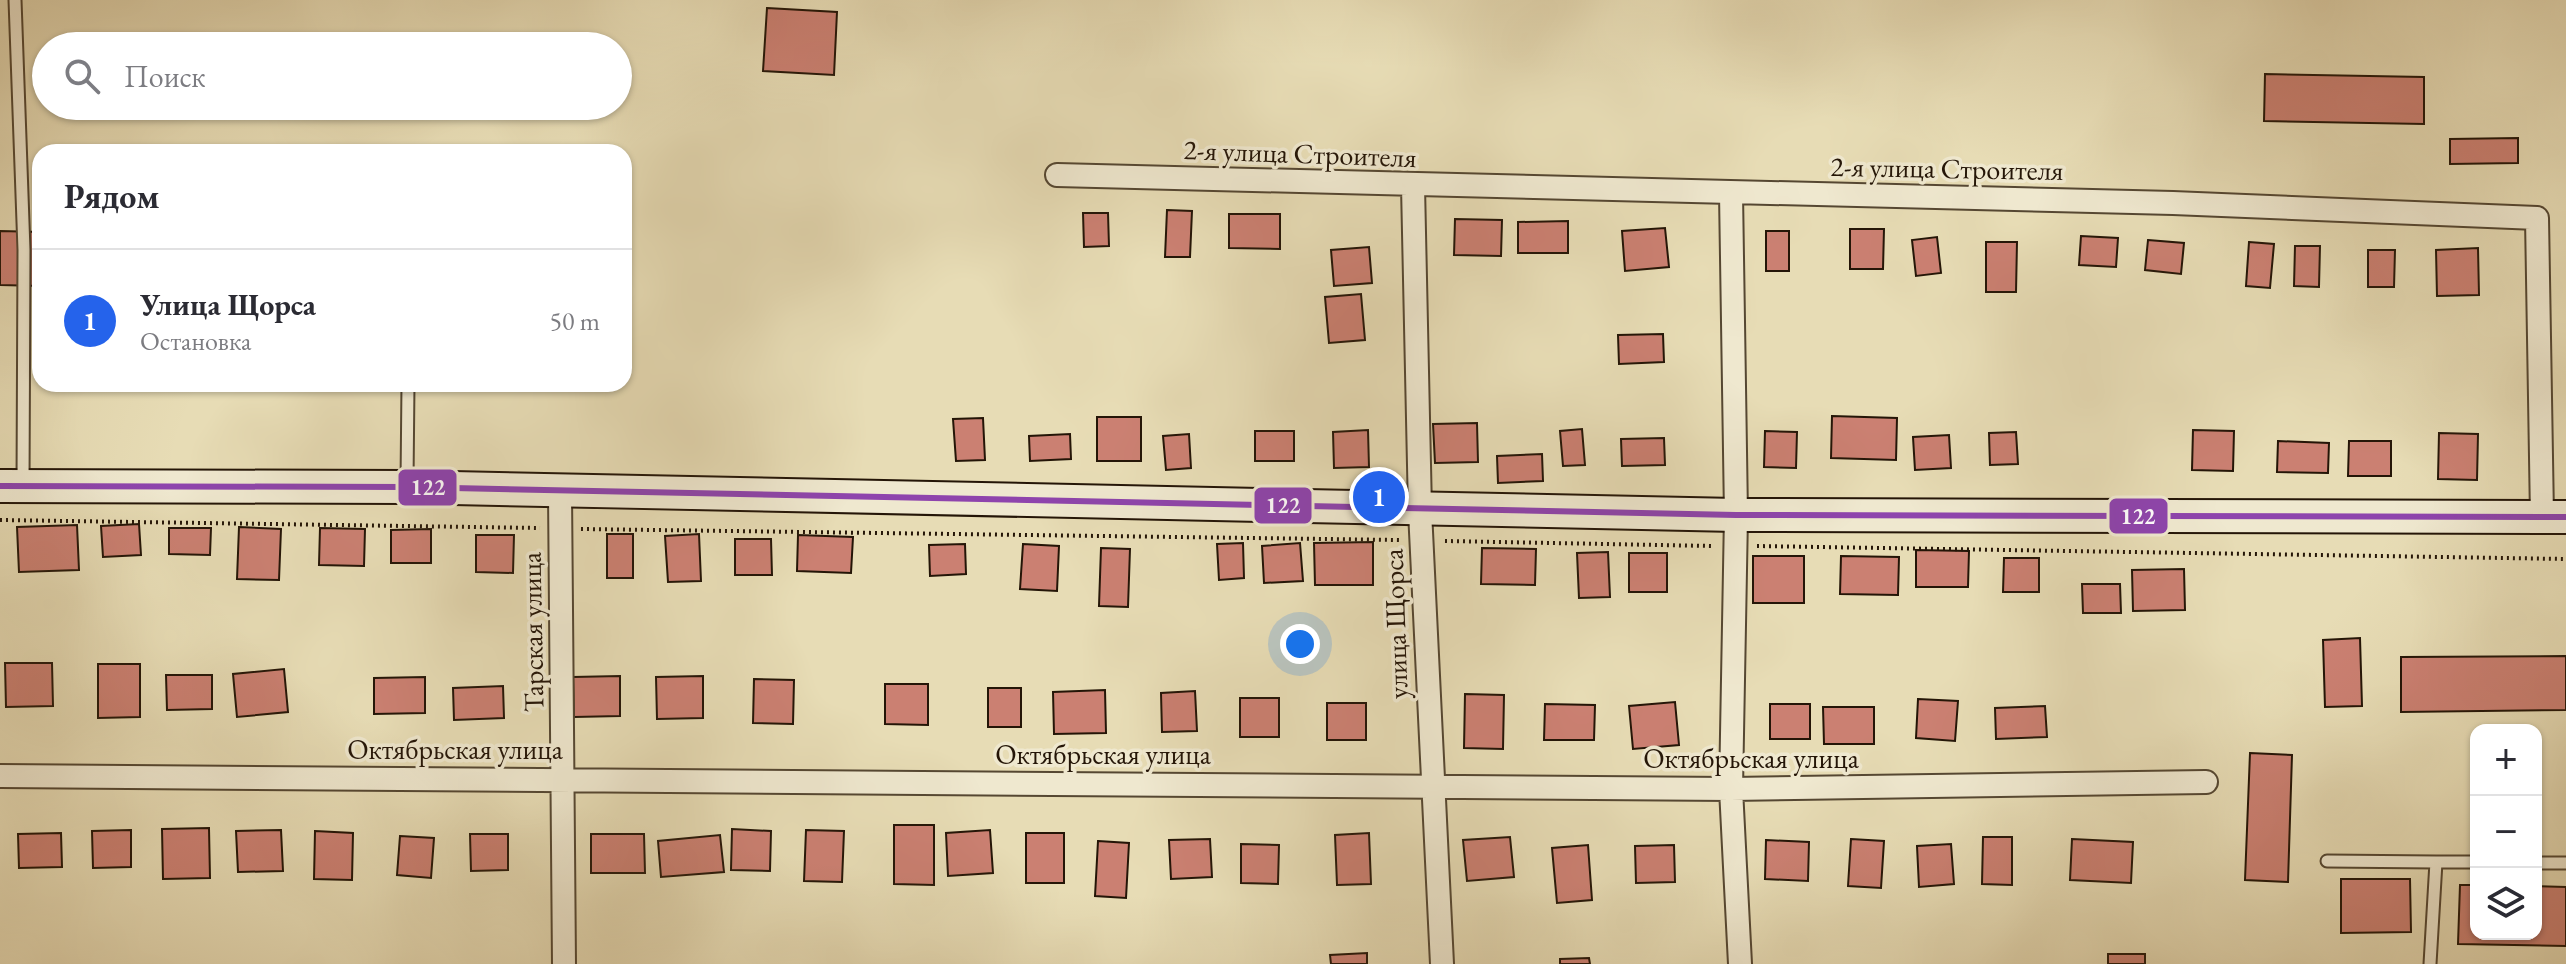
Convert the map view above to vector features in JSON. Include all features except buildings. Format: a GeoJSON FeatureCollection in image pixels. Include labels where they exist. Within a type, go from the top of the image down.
{"type":"FeatureCollection","features":[{"type":"Feature","properties":{"kind":"street","name":"2-я улица Строителя"},"geometry":{"type":"LineString","coordinates":[[1057,175],[2173,203],[2537,218],[2554,517]]}},
{"type":"Feature","properties":{"kind":"street","name":"улица Щорса"},"geometry":{"type":"LineString","coordinates":[[1413,186],[1421,526],[1442,964]]}},
{"type":"Feature","properties":{"kind":"street"},"geometry":{"type":"LineString","coordinates":[[1731,193],[1736,530],[1731,789],[1740,964]]}},
{"type":"Feature","properties":{"kind":"street"},"geometry":{"type":"LineString","coordinates":[[12,486],[407,487],[1421,526],[1736,530],[2554,517]]}},
{"type":"Feature","properties":{"kind":"street","name":"Тарская улица"},"geometry":{"type":"LineString","coordinates":[[560,492],[564,964]]}},
{"type":"Feature","properties":{"kind":"street","name":"Октябрьская улица"},"geometry":{"type":"LineString","coordinates":[[0,776],[1731,789],[2206,782]]}},
{"type":"Feature","properties":{"kind":"lane"},"geometry":{"type":"LineString","coordinates":[[12,486],[24,250],[15,0]]}},
{"type":"Feature","properties":{"kind":"lane"},"geometry":{"type":"LineString","coordinates":[[407,487],[408,392]]}},
{"type":"Feature","properties":{"kind":"lane"},"geometry":{"type":"LineString","coordinates":[[2327,861],[2470,862]]}},
{"type":"Feature","properties":{"kind":"lane"},"geometry":{"type":"LineString","coordinates":[[2430,964],[2436,862]]}},
{"type":"Feature","properties":{"kind":"lane"},"geometry":{"type":"LineString","coordinates":[[2542,863],[2566,863]]}},
{"type":"Feature","properties":{"kind":"path"},"geometry":{"type":"LineString","coordinates":[[0,520],[561,529],[1421,526],[1736,530],[2566,559]]}},
{"type":"Feature","properties":{"kind":"transit line","name":"122"},"geometry":{"type":"LineString","coordinates":[[0,486],[407,487],[1736,515],[2566,517]]}},
{"type":"Feature","properties":{"kind":"place","name":"Улица Щорса"},"geometry":{"type":"Point","coordinates":[1379,497]}}]}
